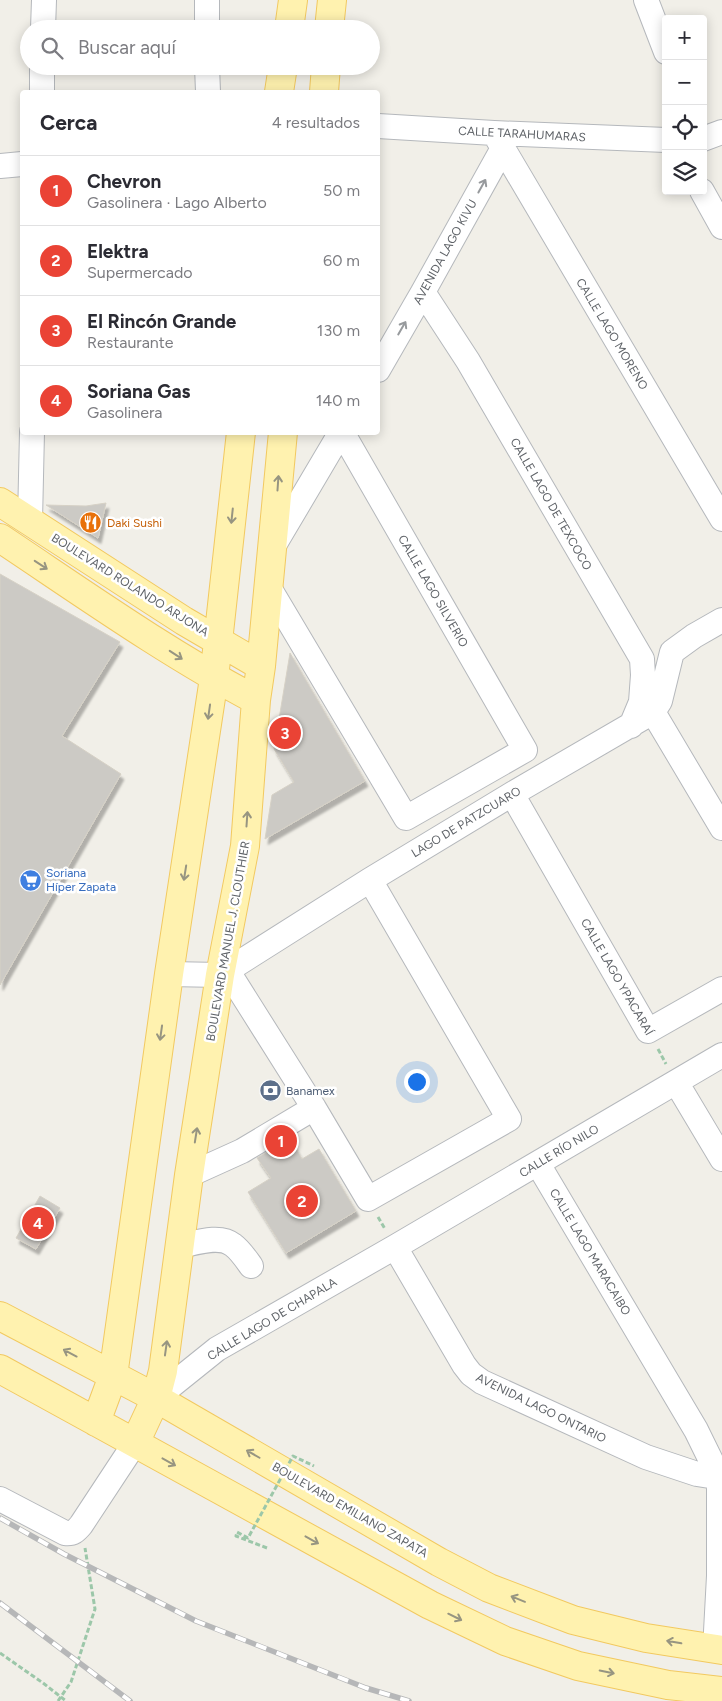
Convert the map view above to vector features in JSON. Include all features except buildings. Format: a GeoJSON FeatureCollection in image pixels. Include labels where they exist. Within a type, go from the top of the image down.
{"type":"FeatureCollection","features":[{"type":"Feature","properties":{"kind":"main road"},"geometry":{"type":"LineString","coordinates":[[290,20],[293,0]]}},
{"type":"Feature","properties":{"kind":"main road"},"geometry":{"type":"LineString","coordinates":[[330,20],[332,0]]}},
{"type":"Feature","properties":{"kind":"main road"},"geometry":{"type":"LineString","coordinates":[[279,90],[282,75]]}},
{"type":"Feature","properties":{"kind":"main road"},"geometry":{"type":"LineString","coordinates":[[324,90],[325,75]]}},
{"type":"Feature","properties":{"kind":"main road"},"geometry":{"type":"LineString","coordinates":[[96,1422],[112,1376],[169,974],[214,678],[242,435]]}},
{"type":"Feature","properties":{"kind":"main road","name":"BOULEVARD MANUEL J. CLOUTHIER"},"geometry":{"type":"LineString","coordinates":[[135,1443],[156,1398],[163,1372],[189,1175],[245,846],[256,700],[261,666],[283,435]]}},
{"type":"Feature","properties":{"kind":"main road","name":"BOULEVARD ROLANDO ARJONA"},"geometry":{"type":"LineString","coordinates":[[0,502],[106,571],[261,666]]}},
{"type":"Feature","properties":{"kind":"main road"},"geometry":{"type":"LineString","coordinates":[[0,538],[176,655],[256,700]]}},
{"type":"Feature","properties":{"kind":"main road","name":"BOULEVARD EMILIANO ZAPATA"},"geometry":{"type":"LineString","coordinates":[[0,1316],[156,1398],[439,1562],[489,1588],[573,1620],[646,1638],[719,1650]]}},
{"type":"Feature","properties":{"kind":"main road"},"geometry":{"type":"LineString","coordinates":[[0,1369],[430,1605],[505,1641],[578,1666],[668,1685],[722,1691]]}},
{"type":"Feature","properties":{"kind":"street"},"geometry":{"type":"LineString","coordinates":[[43,20],[44,0]]}},
{"type":"Feature","properties":{"kind":"street"},"geometry":{"type":"LineString","coordinates":[[207,0],[207,20]]}},
{"type":"Feature","properties":{"kind":"street"},"geometry":{"type":"LineString","coordinates":[[646,0],[662,42]]}},
{"type":"Feature","properties":{"kind":"street"},"geometry":{"type":"LineString","coordinates":[[42,75],[42,90]]}},
{"type":"Feature","properties":{"kind":"street"},"geometry":{"type":"LineString","coordinates":[[208,75],[208,90]]}},
{"type":"Feature","properties":{"kind":"street","name":"CALLE TARAHUMARAS"},"geometry":{"type":"LineString","coordinates":[[380,126],[498,141],[662,140]]}},
{"type":"Feature","properties":{"kind":"street"},"geometry":{"type":"LineString","coordinates":[[707,139],[722,132]]}},
{"type":"Feature","properties":{"kind":"street","name":"AVENIDA LAGO KIVU"},"geometry":{"type":"LineString","coordinates":[[380,367],[423,292],[498,141]]}},
{"type":"Feature","properties":{"kind":"street","name":"CALLE LAGO MORENO"},"geometry":{"type":"LineString","coordinates":[[498,141],[722,519]]}},
{"type":"Feature","properties":{"kind":"street"},"geometry":{"type":"LineString","coordinates":[[707,142],[722,144]]}},
{"type":"Feature","properties":{"kind":"street"},"geometry":{"type":"LineString","coordinates":[[0,166],[20,164]]}},
{"type":"Feature","properties":{"kind":"street"},"geometry":{"type":"LineString","coordinates":[[704,195],[722,227]]}},
{"type":"Feature","properties":{"kind":"street","name":"CALLE LAGO DE TEXCOCO"},"geometry":{"type":"LineString","coordinates":[[423,292],[468,361],[638,651],[642,660],[643,675],[641,702],[631,726]]}},
{"type":"Feature","properties":{"kind":"street"},"geometry":{"type":"LineString","coordinates":[[30,521],[32,435]]}},
{"type":"Feature","properties":{"kind":"street"},"geometry":{"type":"LineString","coordinates":[[273,547],[339,435]]}},
{"type":"Feature","properties":{"kind":"street","name":"CALLE LAGO SILVERIO"},"geometry":{"type":"LineString","coordinates":[[268,586],[406,818],[524,750],[343,435]]}},
{"type":"Feature","properties":{"kind":"street"},"geometry":{"type":"LineString","coordinates":[[643,675],[694,636],[722,620]]}},
{"type":"Feature","properties":{"kind":"street"},"geometry":{"type":"LineString","coordinates":[[672,652],[660,700],[653,712],[722,828]]}},
{"type":"Feature","properties":{"kind":"street","name":"LAGO DE PATZCUARO"},"geometry":{"type":"LineString","coordinates":[[224,973],[370,880],[653,712]]}},
{"type":"Feature","properties":{"kind":"street","name":"CALLE LAGO YPACARAÍ"},"geometry":{"type":"LineString","coordinates":[[512,794],[648,1031]]}},
{"type":"Feature","properties":{"kind":"street"},"geometry":{"type":"LineString","coordinates":[[169,974],[224,973],[314,1108],[368,1199],[509,1119],[370,880]]}},
{"type":"Feature","properties":{"kind":"street"},"geometry":{"type":"LineString","coordinates":[[648,1031],[722,990]]}},
{"type":"Feature","properties":{"kind":"street","name":"CALLE RÍO NILO"},"geometry":{"type":"LineString","coordinates":[[395,1248],[722,1055]]}},
{"type":"Feature","properties":{"kind":"street"},"geometry":{"type":"LineString","coordinates":[[676,1082],[722,1159]]}},
{"type":"Feature","properties":{"kind":"street"},"geometry":{"type":"LineString","coordinates":[[189,1175],[242,1151],[314,1108]]}},
{"type":"Feature","properties":{"kind":"street","name":"CALLE LAGO MARACAIBO"},"geometry":{"type":"LineString","coordinates":[[538,1164],[696,1430],[720,1478],[719,1650]]}},
{"type":"Feature","properties":{"kind":"street"},"geometry":{"type":"LineString","coordinates":[[180,1246],[216,1240],[226,1242],[233,1244],[250,1266]]}},
{"type":"Feature","properties":{"kind":"street","name":"CALLE LAGO DE CHAPALA"},"geometry":{"type":"LineString","coordinates":[[156,1398],[217,1349],[395,1248]]}},
{"type":"Feature","properties":{"kind":"street","name":"AVENIDA LAGO ONTARIO"},"geometry":{"type":"LineString","coordinates":[[395,1248],[454,1349],[471,1374],[493,1388],[646,1457],[697,1474],[720,1478]]}},
{"type":"Feature","properties":{"kind":"street"},"geometry":{"type":"LineString","coordinates":[[0,1499],[65,1533],[76,1529],[135,1443]]}},
{"type":"Feature","properties":{"kind":"path","name":"CALLE LAGO YPACARAÍ"},"geometry":{"type":"LineString","coordinates":[[648,1031],[676,1082]]}},
{"type":"Feature","properties":{"kind":"path"},"geometry":{"type":"LineString","coordinates":[[368,1199],[395,1248]]}},
{"type":"Feature","properties":{"kind":"path"},"geometry":{"type":"LineString","coordinates":[[267,1548],[236,1536],[237,1532],[248,1538],[293,1456],[314,1466]]}},
{"type":"Feature","properties":{"kind":"path"},"geometry":{"type":"LineString","coordinates":[[58,1701],[71,1682],[95,1609],[76,1529]]}},
{"type":"Feature","properties":{"kind":"path"},"geometry":{"type":"LineString","coordinates":[[0,1652],[43,1682],[66,1701]]}},
{"type":"Feature","properties":{"kind":"railway"},"geometry":{"type":"LineString","coordinates":[[0,1518],[64,1554],[196,1621],[366,1688],[409,1701]]}},
{"type":"Feature","properties":{"kind":"railway"},"geometry":{"type":"LineString","coordinates":[[0,1603],[130,1701]]}},
{"type":"Feature","properties":{"kind":"place","name":"Daki Sushi"},"geometry":{"type":"Point","coordinates":[91,523]}},
{"type":"Feature","properties":{"kind":"place","name":"El Rincón Grande"},"geometry":{"type":"Point","coordinates":[285,733]}},
{"type":"Feature","properties":{"kind":"place","name":"Soriana Híper Zapata"},"geometry":{"type":"Point","coordinates":[30,880]}},
{"type":"Feature","properties":{"kind":"place","name":"Banamex"},"geometry":{"type":"Point","coordinates":[270,1091]}},
{"type":"Feature","properties":{"kind":"place","name":"Chevron"},"geometry":{"type":"Point","coordinates":[281,1141]}},
{"type":"Feature","properties":{"kind":"place","name":"Elektra"},"geometry":{"type":"Point","coordinates":[302,1201]}},
{"type":"Feature","properties":{"kind":"place","name":"Soriana Gas"},"geometry":{"type":"Point","coordinates":[38,1223]}}]}
